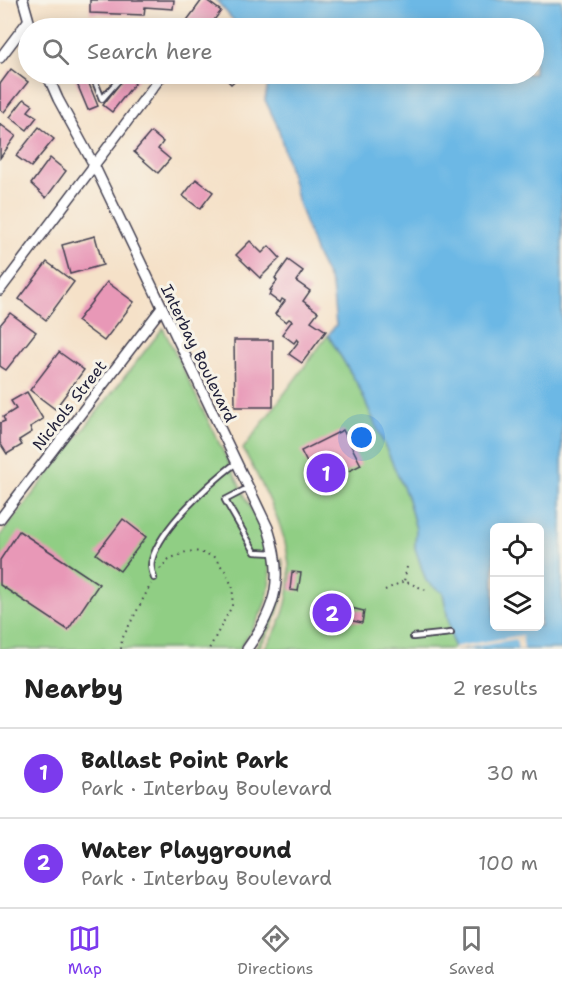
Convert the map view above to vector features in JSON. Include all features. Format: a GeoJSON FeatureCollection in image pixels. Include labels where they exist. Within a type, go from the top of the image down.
{"type":"FeatureCollection","features":[{"type":"Feature","properties":{"kind":"street"},"geometry":{"type":"LineString","coordinates":[[23,0],[28,18]]}},
{"type":"Feature","properties":{"kind":"street"},"geometry":{"type":"LineString","coordinates":[[0,58],[18,38]]}},
{"type":"Feature","properties":{"kind":"street","name":"Interbay Boulevard"},"geometry":{"type":"LineString","coordinates":[[51,84],[95,167],[161,309],[268,528],[276,553],[277,582],[272,604],[258,634],[247,649]]}},
{"type":"Feature","properties":{"kind":"street"},"geometry":{"type":"LineString","coordinates":[[0,289],[95,167],[156,84]]}},
{"type":"Feature","properties":{"kind":"street","name":"Nichols Street"},"geometry":{"type":"LineString","coordinates":[[0,519],[161,309]]}},
{"type":"Feature","properties":{"kind":"lane"},"geometry":{"type":"LineString","coordinates":[[96,84],[102,99],[115,84]]}},
{"type":"Feature","properties":{"kind":"lane"},"geometry":{"type":"LineString","coordinates":[[154,578],[151,568],[152,561],[159,543],[209,483],[236,463]]}},
{"type":"Feature","properties":{"kind":"lane"},"geometry":{"type":"LineString","coordinates":[[248,488],[225,500],[255,552],[276,553]]}},
{"type":"Feature","properties":{"kind":"lane"},"geometry":{"type":"LineString","coordinates":[[413,637],[451,633]]}},
{"type":"Feature","properties":{"kind":"path"},"geometry":{"type":"LineString","coordinates":[[121,649],[122,639],[154,578],[169,559],[186,552],[204,553],[218,561],[230,579],[232,606],[209,649]]}},
{"type":"Feature","properties":{"kind":"path"},"geometry":{"type":"LineString","coordinates":[[385,591],[404,581],[408,567]]}},
{"type":"Feature","properties":{"kind":"path"},"geometry":{"type":"LineString","coordinates":[[404,581],[426,590]]}},
{"type":"Feature","properties":{"kind":"green space"},"geometry":{"type":"Polygon","coordinates":[[[163,328],[262,531],[270,565],[270,579],[268,593],[258,620],[239,649],[0,649],[0,536],[163,328]]]}},
{"type":"Feature","properties":{"kind":"green space"},"geometry":{"type":"Polygon","coordinates":[[[328,335],[358,385],[407,496],[416,529],[415,548],[443,593],[454,649],[264,649],[279,623],[288,597],[289,572],[286,547],[279,522],[243,449],[328,335]]]}},
{"type":"Feature","properties":{"kind":"green space"},"geometry":{"type":"Polygon","coordinates":[[[282,557],[284,582],[280,606],[265,639],[258,649],[254,649],[268,627],[277,606],[282,583],[282,557]]]}},
{"type":"Feature","properties":{"kind":"water"},"geometry":{"type":"Polygon","coordinates":[[[216,0],[562,0],[562,649],[454,649],[443,593],[426,581],[415,548],[416,529],[407,496],[358,385],[328,335],[336,325],[332,286],[316,254],[298,202],[278,127],[265,100],[268,84],[544,84],[544,18],[231,18],[216,0]]]}},
{"type":"Feature","properties":{"kind":"pier"},"geometry":{"type":"Polygon","coordinates":[[[522,635],[524,649],[518,649],[516,639],[461,649],[453,647],[522,635]]]}},
{"type":"Feature","properties":{"kind":"building"},"geometry":{"type":"Polygon","coordinates":[[[90,0],[174,0],[173,9],[145,7],[144,15],[90,13],[90,0]]]}},
{"type":"Feature","properties":{"kind":"building"},"geometry":{"type":"Polygon","coordinates":[[[202,0],[206,0],[221,11],[216,18],[189,18],[202,0]]]}},
{"type":"Feature","properties":{"kind":"building"},"geometry":{"type":"Polygon","coordinates":[[[11,69],[18,74],[18,84],[26,84],[4,112],[0,109],[0,84],[11,69]]]}},
{"type":"Feature","properties":{"kind":"building"},"geometry":{"type":"Polygon","coordinates":[[[77,84],[89,84],[98,106],[88,110],[77,84]]]}},
{"type":"Feature","properties":{"kind":"building"},"geometry":{"type":"Polygon","coordinates":[[[119,84],[134,84],[112,112],[103,105],[119,84]]]}},
{"type":"Feature","properties":{"kind":"building"},"geometry":{"type":"Polygon","coordinates":[[[24,99],[33,105],[28,111],[37,117],[27,130],[10,117],[24,99]]]}},
{"type":"Feature","properties":{"kind":"building"},"geometry":{"type":"Polygon","coordinates":[[[0,124],[16,136],[0,158],[0,124]]]}},
{"type":"Feature","properties":{"kind":"building"},"geometry":{"type":"Polygon","coordinates":[[[39,127],[54,139],[31,167],[16,156],[39,127]]]}},
{"type":"Feature","properties":{"kind":"building"},"geometry":{"type":"Polygon","coordinates":[[[151,132],[163,142],[158,149],[170,159],[158,173],[134,152],[151,132]]]}},
{"type":"Feature","properties":{"kind":"building"},"geometry":{"type":"Polygon","coordinates":[[[50,158],[66,171],[46,198],[31,184],[50,158]]]}},
{"type":"Feature","properties":{"kind":"building"},"geometry":{"type":"Polygon","coordinates":[[[196,179],[213,192],[200,209],[183,196],[196,179]]]}},
{"type":"Feature","properties":{"kind":"building"},"geometry":{"type":"Polygon","coordinates":[[[95,236],[103,265],[70,274],[62,245],[95,236]]]}},
{"type":"Feature","properties":{"kind":"building"},"geometry":{"type":"Polygon","coordinates":[[[250,241],[262,253],[269,246],[280,258],[260,278],[236,255],[250,241]]]}},
{"type":"Feature","properties":{"kind":"building"},"geometry":{"type":"Polygon","coordinates":[[[288,260],[303,271],[296,281],[310,291],[303,301],[318,312],[311,321],[326,331],[302,363],[289,354],[299,341],[297,339],[294,343],[282,334],[292,321],[289,319],[286,322],[275,314],[285,301],[282,299],[280,303],[269,295],[277,281],[275,278],[288,260]]]}},
{"type":"Feature","properties":{"kind":"building"},"geometry":{"type":"Polygon","coordinates":[[[47,262],[74,282],[46,320],[19,299],[47,262]]]}},
{"type":"Feature","properties":{"kind":"building"},"geometry":{"type":"Polygon","coordinates":[[[107,282],[134,302],[104,341],[77,321],[107,282]]]}},
{"type":"Feature","properties":{"kind":"building"},"geometry":{"type":"Polygon","coordinates":[[[10,313],[36,332],[6,370],[0,366],[0,325],[10,313]]]}},
{"type":"Feature","properties":{"kind":"building"},"geometry":{"type":"Polygon","coordinates":[[[234,340],[273,340],[273,407],[235,407],[234,340]]]}},
{"type":"Feature","properties":{"kind":"building"},"geometry":{"type":"Polygon","coordinates":[[[59,352],[84,370],[55,409],[30,390],[59,352]]]}},
{"type":"Feature","properties":{"kind":"building"},"geometry":{"type":"Polygon","coordinates":[[[27,392],[43,419],[30,427],[32,432],[19,440],[22,445],[7,454],[0,443],[0,423],[5,421],[3,417],[16,409],[11,401],[27,392]]]}},
{"type":"Feature","properties":{"kind":"building"},"geometry":{"type":"Polygon","coordinates":[[[343,430],[361,465],[319,486],[301,451],[343,430]]]}},
{"type":"Feature","properties":{"kind":"building"},"geometry":{"type":"Polygon","coordinates":[[[123,519],[146,537],[120,571],[96,554],[123,519]]]}},
{"type":"Feature","properties":{"kind":"building"},"geometry":{"type":"Polygon","coordinates":[[[19,531],[99,584],[68,630],[0,585],[0,560],[19,531]]]}},
{"type":"Feature","properties":{"kind":"building"},"geometry":{"type":"Polygon","coordinates":[[[292,572],[301,573],[298,591],[290,590],[292,572]]]}},
{"type":"Feature","properties":{"kind":"building"},"geometry":{"type":"Polygon","coordinates":[[[351,608],[364,611],[362,623],[349,620],[351,608]]]}},
{"type":"Feature","properties":{"kind":"place","name":"Ballast Point Park"},"geometry":{"type":"Point","coordinates":[326,473]}},
{"type":"Feature","properties":{"kind":"place","name":"Water Playground"},"geometry":{"type":"Point","coordinates":[332,613]}}]}
